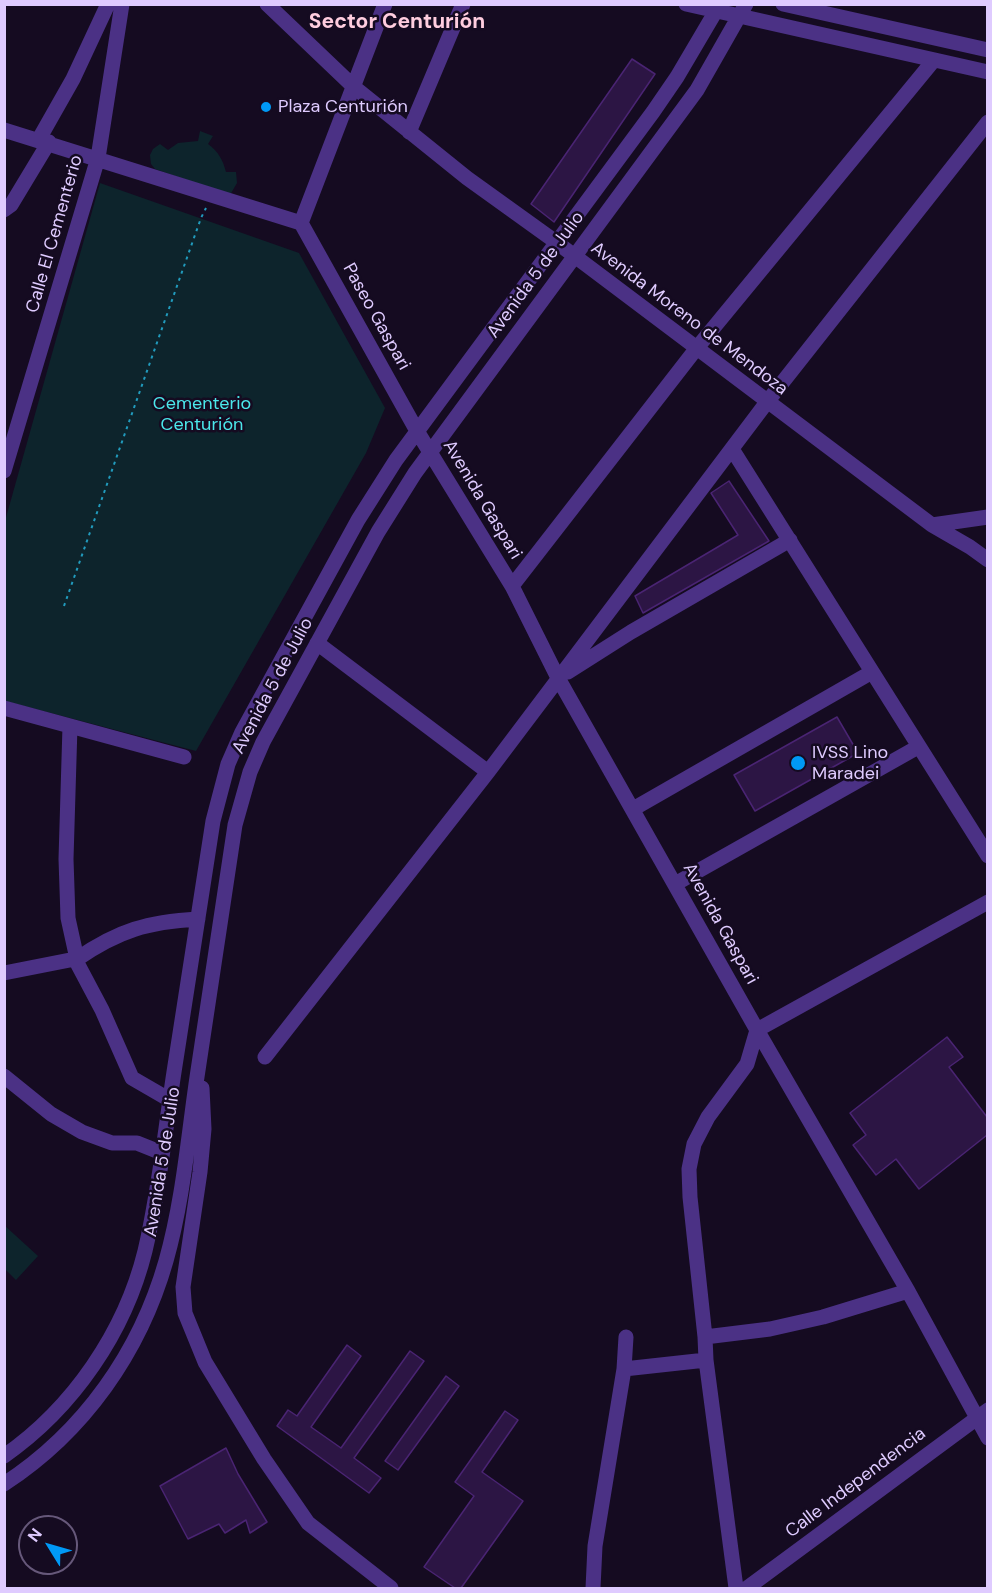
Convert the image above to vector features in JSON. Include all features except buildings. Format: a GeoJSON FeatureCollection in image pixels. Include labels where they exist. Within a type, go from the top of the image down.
{"type":"FeatureCollection","features":[{"type":"Feature","properties":{"kind":"street"},"geometry":{"type":"LineString","coordinates":[[4,210],[11,206],[44,141],[108,4]]}},
{"type":"Feature","properties":{"kind":"street","name":"Calle El Cementerio"},"geometry":{"type":"LineString","coordinates":[[4,471],[98,158],[122,4]]}},
{"type":"Feature","properties":{"kind":"street"},"geometry":{"type":"LineString","coordinates":[[4,130],[301,223],[385,4]]}},
{"type":"Feature","properties":{"kind":"street"},"geometry":{"type":"LineString","coordinates":[[409,132],[463,4]]}},
{"type":"Feature","properties":{"kind":"street"},"geometry":{"type":"LineString","coordinates":[[686,4],[743,11],[987,72]]}},
{"type":"Feature","properties":{"kind":"street"},"geometry":{"type":"LineString","coordinates":[[783,4],[987,50]]}},
{"type":"Feature","properties":{"kind":"street","name":"Avenida Moreno de Mendoza"},"geometry":{"type":"LineString","coordinates":[[276,8],[354,87],[467,178],[556,242],[932,525],[970,547],[987,560]]}},
{"type":"Feature","properties":{"kind":"street","name":"Avenida 5 de Julio"},"geometry":{"type":"LineString","coordinates":[[4,1456],[33,1434],[61,1406],[84,1378],[114,1330],[130,1296],[144,1252],[162,1153],[213,821],[234,748],[358,520],[396,460],[677,77],[718,8]]}},
{"type":"Feature","properties":{"kind":"street","name":"Avenida 5 de Julio"},"geometry":{"type":"LineString","coordinates":[[4,1484],[35,1462],[85,1413],[115,1374],[144,1322],[159,1283],[171,1238],[235,825],[262,742],[388,514],[431,451],[697,90],[743,11]]}},
{"type":"Feature","properties":{"kind":"street"},"geometry":{"type":"LineString","coordinates":[[512,586],[696,349],[934,60]]}},
{"type":"Feature","properties":{"kind":"street"},"geometry":{"type":"LineString","coordinates":[[265,1057],[489,772],[767,402],[987,122]]}},
{"type":"Feature","properties":{"kind":"street","name":"Paseo Gaspari"},"geometry":{"type":"LineString","coordinates":[[301,223],[417,431]]}},
{"type":"Feature","properties":{"kind":"street","name":"Avenida Gaspari"},"geometry":{"type":"LineString","coordinates":[[417,431],[512,586],[558,678],[757,1030],[982,1414],[987,1438]]}},
{"type":"Feature","properties":{"kind":"street"},"geometry":{"type":"LineString","coordinates":[[732,449],[987,856]]}},
{"type":"Feature","properties":{"kind":"street"},"geometry":{"type":"LineString","coordinates":[[932,525],[987,517]]}},
{"type":"Feature","properties":{"kind":"street"},"geometry":{"type":"LineString","coordinates":[[558,678],[631,632],[790,540]]}},
{"type":"Feature","properties":{"kind":"street"},"geometry":{"type":"LineString","coordinates":[[317,643],[489,772]]}},
{"type":"Feature","properties":{"kind":"street"},"geometry":{"type":"LineString","coordinates":[[633,808],[872,672]]}},
{"type":"Feature","properties":{"kind":"street"},"geometry":{"type":"LineString","coordinates":[[4,708],[184,757]]}},
{"type":"Feature","properties":{"kind":"street"},"geometry":{"type":"LineString","coordinates":[[70,726],[66,859],[68,918],[76,959],[102,1010],[132,1078],[170,1100]]}},
{"type":"Feature","properties":{"kind":"street"},"geometry":{"type":"LineString","coordinates":[[675,884],[918,747]]}},
{"type":"Feature","properties":{"kind":"street"},"geometry":{"type":"LineString","coordinates":[[736,1588],[722,1470],[705,1360],[705,1337],[690,1197],[689,1169],[694,1144],[708,1117],[747,1064],[757,1030],[987,902]]}},
{"type":"Feature","properties":{"kind":"street"},"geometry":{"type":"LineString","coordinates":[[4,973],[76,959],[99,944],[135,928],[162,921],[198,919]]}},
{"type":"Feature","properties":{"kind":"street"},"geometry":{"type":"LineString","coordinates":[[200,1055],[204,1129],[183,1287],[185,1313],[205,1362],[264,1459],[308,1523],[386,1587]]}},
{"type":"Feature","properties":{"kind":"street"},"geometry":{"type":"LineString","coordinates":[[4,1076],[51,1114],[82,1132],[112,1143],[137,1143],[162,1153]]}},
{"type":"Feature","properties":{"kind":"street"},"geometry":{"type":"LineString","coordinates":[[705,1337],[770,1329],[823,1317],[908,1291]]}},
{"type":"Feature","properties":{"kind":"street"},"geometry":{"type":"LineString","coordinates":[[593,1588],[595,1546],[624,1369],[626,1337]]}},
{"type":"Feature","properties":{"kind":"street"},"geometry":{"type":"LineString","coordinates":[[624,1369],[705,1360]]}},
{"type":"Feature","properties":{"kind":"street","name":"Calle Independencia"},"geometry":{"type":"LineString","coordinates":[[747,1588],[982,1414]]}},
{"type":"Feature","properties":{"kind":"path"},"geometry":{"type":"LineString","coordinates":[[64,606],[201,218],[213,195]]}},
{"type":"Feature","properties":{"kind":"green space"},"geometry":{"type":"Polygon","coordinates":[[[200,131],[213,136],[208,144],[220,156],[226,172],[236,172],[237,183],[230,195],[155,169],[151,164],[150,155],[153,149],[160,144],[168,150],[178,143],[198,141],[200,131]]]}},
{"type":"Feature","properties":{"kind":"green space","name":"Cementerio Centurión"},"geometry":{"type":"Polygon","coordinates":[[[100,183],[299,253],[385,408],[366,453],[196,751],[5,701],[5,521],[100,183]]]}},
{"type":"Feature","properties":{"kind":"green space"},"geometry":{"type":"Polygon","coordinates":[[[4,1225],[38,1256],[16,1280],[5,1269],[4,1225]]]}},
{"type":"Feature","properties":{"kind":"place","name":"Plaza Centurión"},"geometry":{"type":"Point","coordinates":[266,107]}},
{"type":"Feature","properties":{"kind":"place","name":"IVSS Lino Maradei"},"geometry":{"type":"Point","coordinates":[798,763]}},
{"type":"Feature","properties":{"kind":"district","name":"Sector Centurión"},"geometry":{"type":"Point","coordinates":[397,22]}}]}
